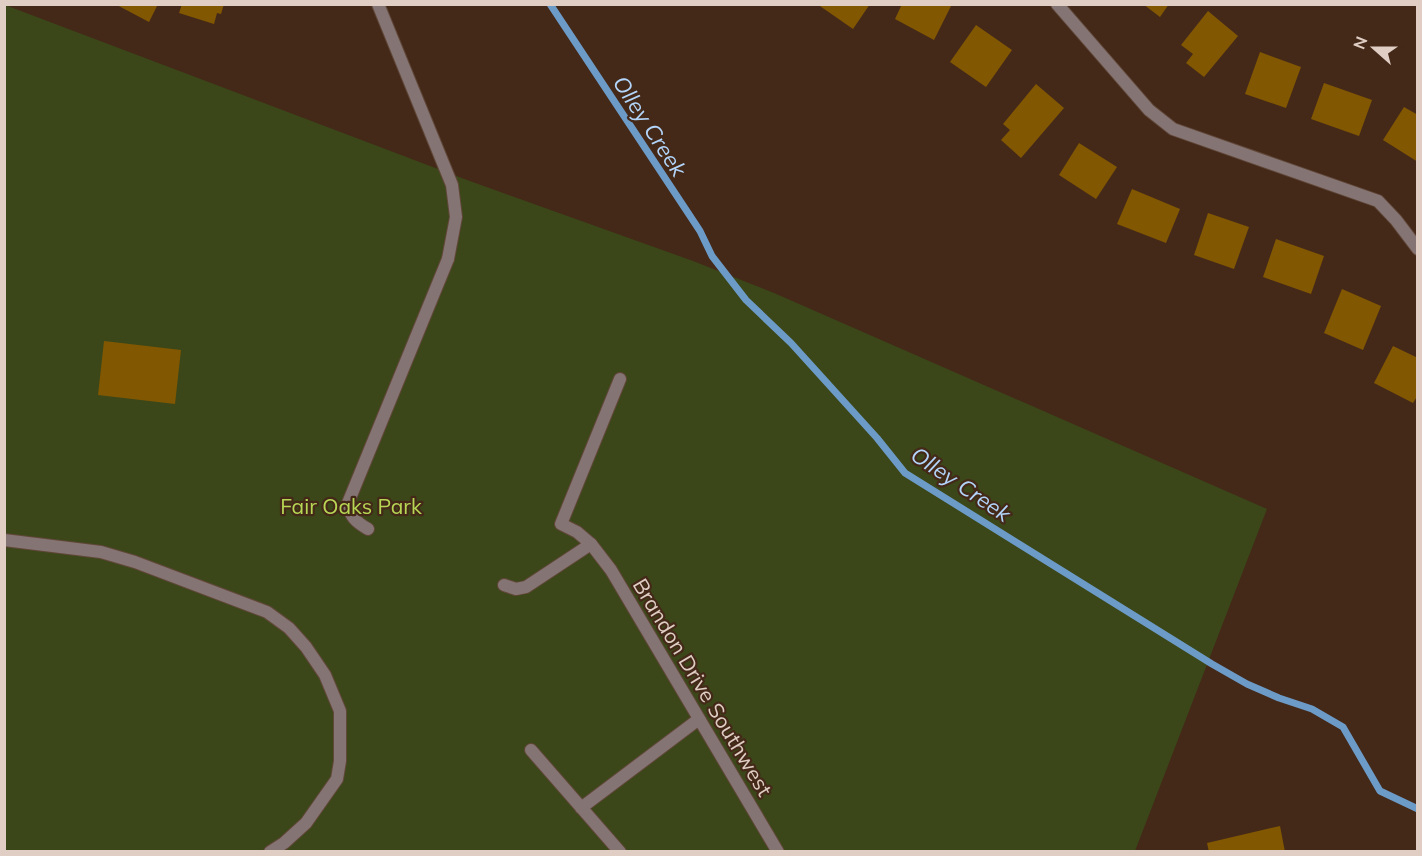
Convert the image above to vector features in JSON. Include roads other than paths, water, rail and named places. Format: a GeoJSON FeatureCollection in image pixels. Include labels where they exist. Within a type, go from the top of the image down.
{"type":"FeatureCollection","features":[{"type":"Feature","properties":{"kind":"street"},"geometry":{"type":"LineString","coordinates":[[368,528],[356,522],[350,513],[348,503],[448,259],[456,217],[452,185],[378,4]]}},
{"type":"Feature","properties":{"kind":"street"},"geometry":{"type":"LineString","coordinates":[[1057,4],[1149,111],[1173,129],[1378,201],[1418,249]]}},
{"type":"Feature","properties":{"kind":"street","name":"Brandon Drive Southwest"},"geometry":{"type":"LineString","coordinates":[[620,379],[561,524],[577,532],[591,544],[611,570],[778,852]]}},
{"type":"Feature","properties":{"kind":"street"},"geometry":{"type":"LineString","coordinates":[[4,540],[101,552],[135,562],[267,612],[289,628],[306,647],[325,675],[340,711],[340,761],[337,779],[306,823],[270,852]]}},
{"type":"Feature","properties":{"kind":"street"},"geometry":{"type":"LineString","coordinates":[[504,585],[516,589],[526,587],[591,544]]}},
{"type":"Feature","properties":{"kind":"street"},"geometry":{"type":"LineString","coordinates":[[581,808],[699,718]]}},
{"type":"Feature","properties":{"kind":"street"},"geometry":{"type":"LineString","coordinates":[[531,750],[620,852]]}},
{"type":"Feature","properties":{"kind":"waterway","name":"Olley Creek"},"geometry":{"type":"LineString","coordinates":[[550,4],[700,231],[712,256],[746,300],[791,343],[877,438],[905,473],[1212,664],[1247,684],[1312,709],[1343,727],[1380,791],[1418,809]]}},
{"type":"Feature","properties":{"kind":"park label","name":"Fair Oaks Park"},"geometry":{"type":"Point","coordinates":[351,506]}}]}
